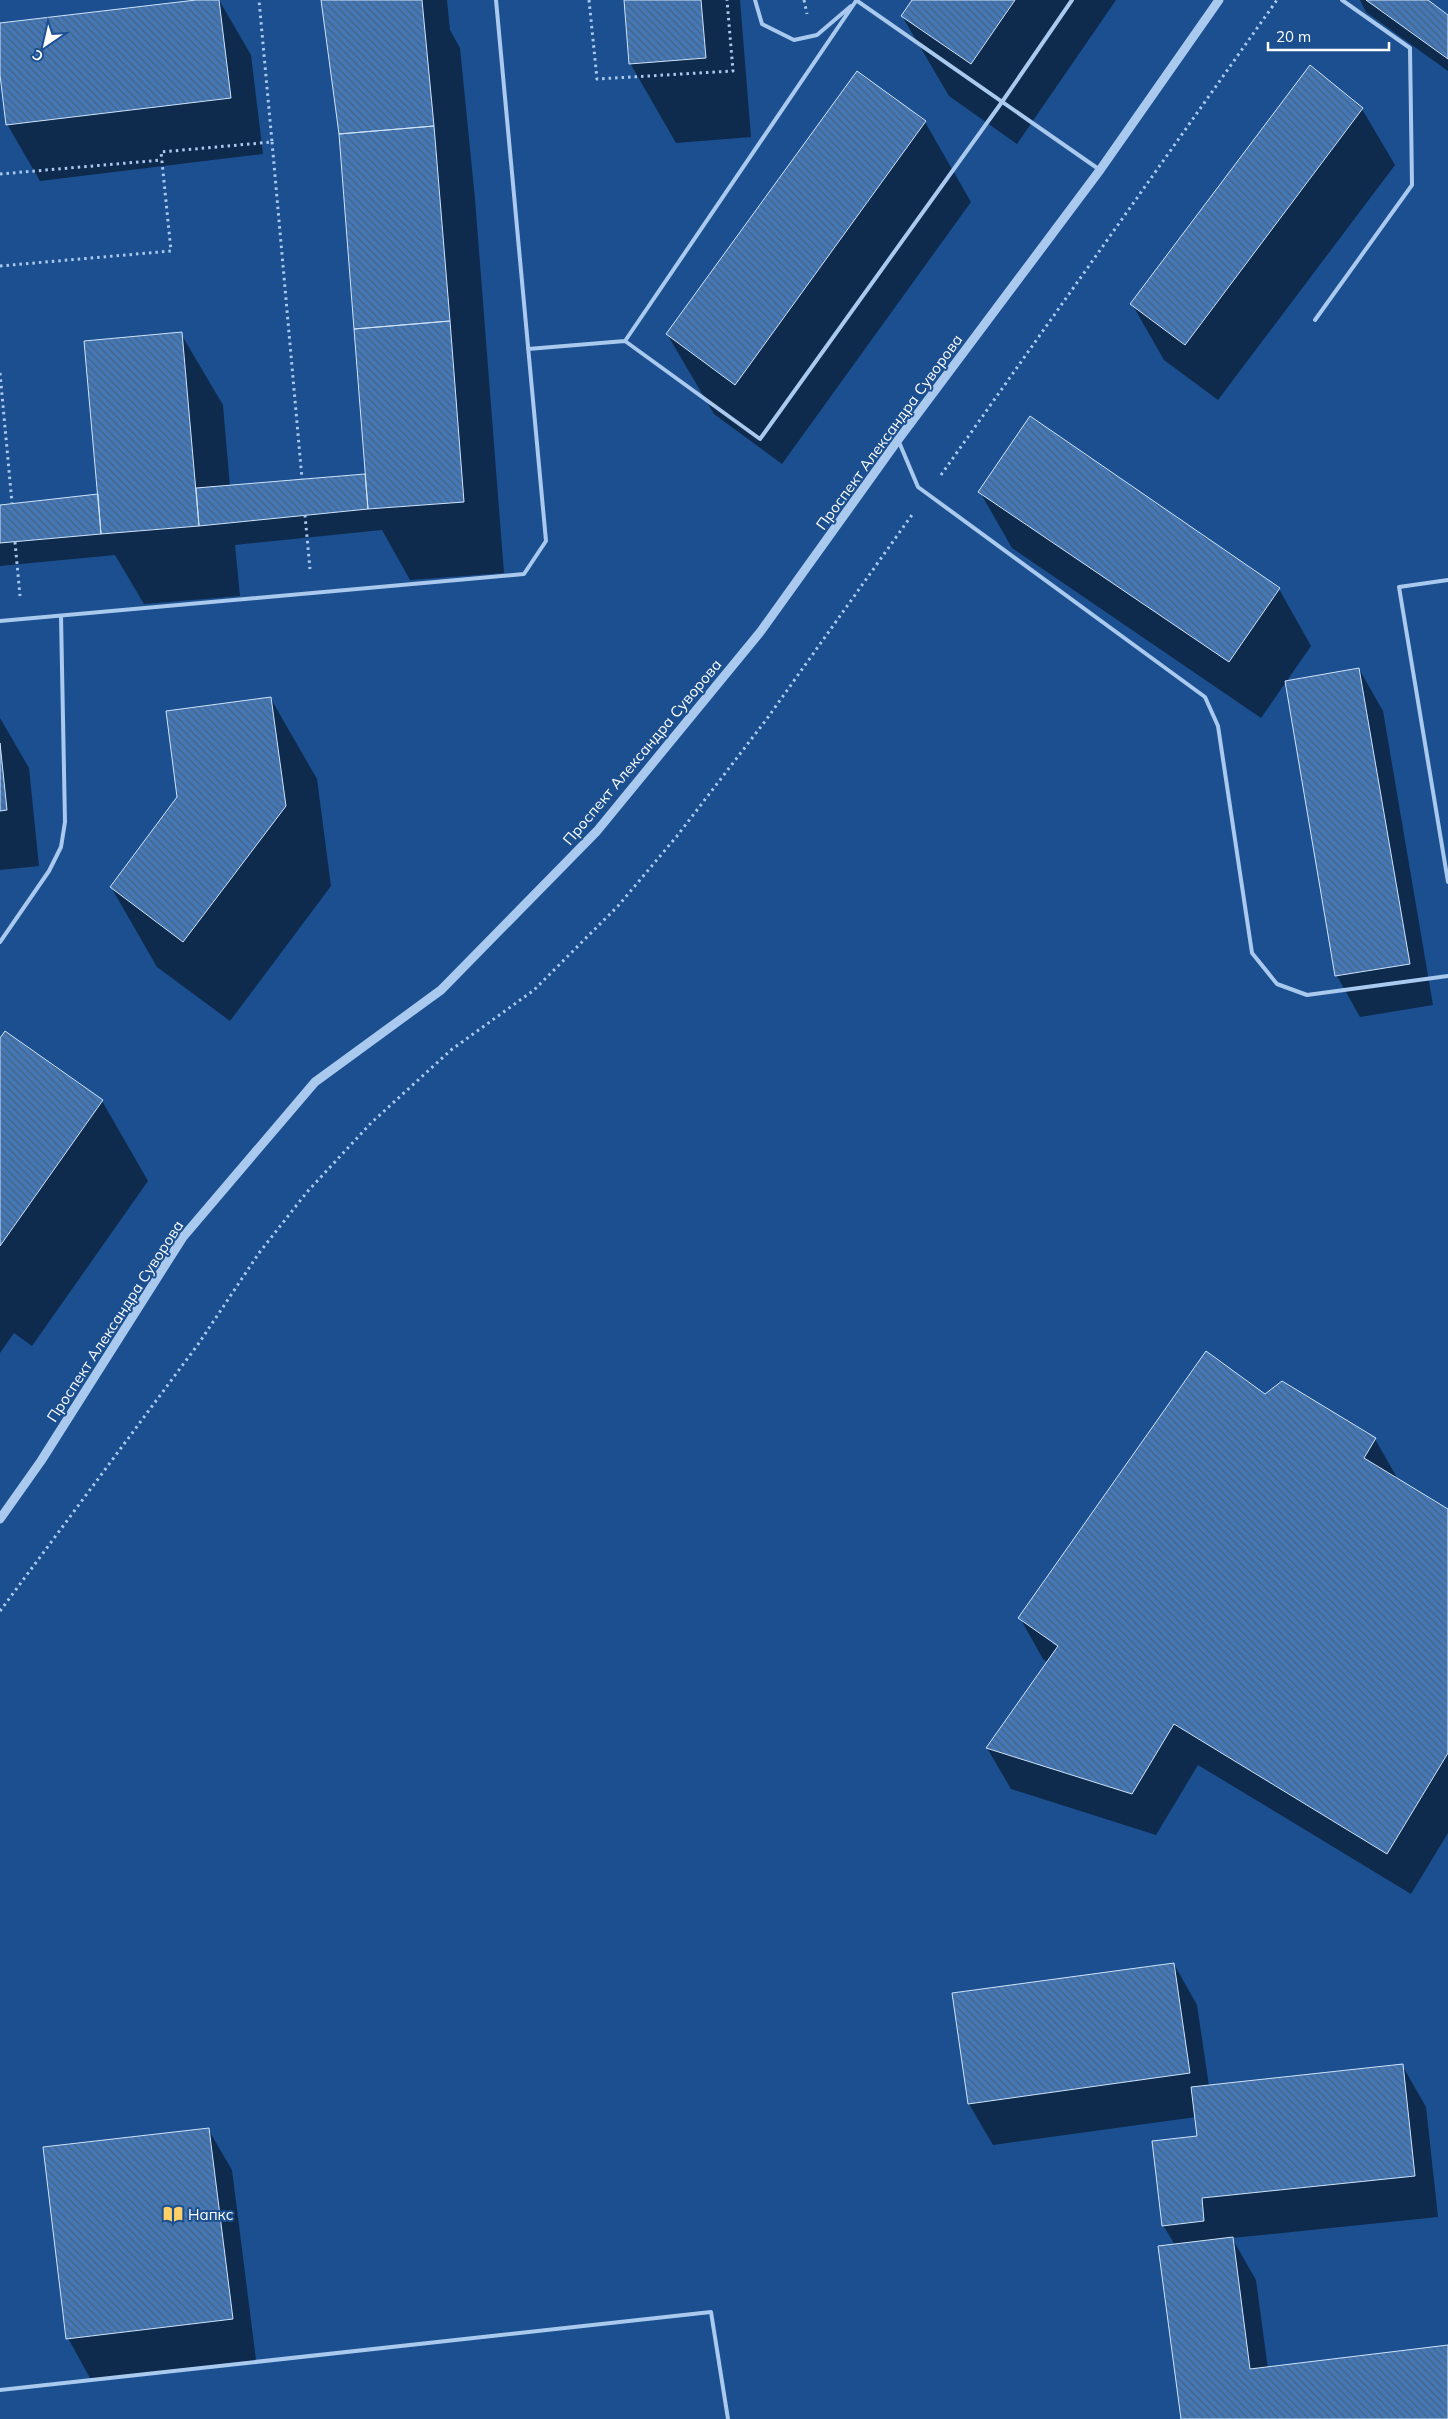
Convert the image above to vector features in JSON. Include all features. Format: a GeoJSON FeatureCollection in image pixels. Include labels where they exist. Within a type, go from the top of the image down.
{"type":"FeatureCollection","features":[{"type":"Feature","properties":{"kind":"street","name":"Проспект Александра Суворова"},"geometry":{"type":"LineString","coordinates":[[0,1519],[41,1462],[182,1237],[315,1082],[441,990],[597,831],[761,631],[898,440],[1100,170],[1219,0]]}},
{"type":"Feature","properties":{"kind":"lane"},"geometry":{"type":"LineString","coordinates":[[0,621],[312,595],[524,574],[546,542],[496,0]]}},
{"type":"Feature","properties":{"kind":"lane"},"geometry":{"type":"LineString","coordinates":[[756,0],[762,24],[794,40],[817,35],[856,0]]}},
{"type":"Feature","properties":{"kind":"lane"},"geometry":{"type":"LineString","coordinates":[[625,342],[856,0]]}},
{"type":"Feature","properties":{"kind":"lane"},"geometry":{"type":"LineString","coordinates":[[856,0],[1100,170]]}},
{"type":"Feature","properties":{"kind":"lane"},"geometry":{"type":"LineString","coordinates":[[528,349],[625,342],[760,439],[1002,102],[1072,0]]}},
{"type":"Feature","properties":{"kind":"lane"},"geometry":{"type":"LineString","coordinates":[[1315,320],[1412,185],[1410,48],[1342,0]]}},
{"type":"Feature","properties":{"kind":"lane"},"geometry":{"type":"LineString","coordinates":[[898,440],[918,487],[1205,697],[1218,726],[1252,953],[1277,984],[1306,995],[1448,976]]}},
{"type":"Feature","properties":{"kind":"lane"},"geometry":{"type":"LineString","coordinates":[[1448,580],[1399,587],[1448,882]]}},
{"type":"Feature","properties":{"kind":"lane"},"geometry":{"type":"LineString","coordinates":[[0,942],[49,871],[61,847],[65,822],[61,616]]}},
{"type":"Feature","properties":{"kind":"lane"},"geometry":{"type":"LineString","coordinates":[[0,2390],[710,2312],[728,2419]]}},
{"type":"Feature","properties":{"kind":"path"},"geometry":{"type":"LineString","coordinates":[[259,0],[302,479]]}},
{"type":"Feature","properties":{"kind":"path"},"geometry":{"type":"LineString","coordinates":[[589,0],[597,79],[733,71],[727,0]]}},
{"type":"Feature","properties":{"kind":"path"},"geometry":{"type":"LineString","coordinates":[[0,1611],[199,1343],[259,1252],[307,1192],[371,1123],[451,1050],[534,990],[618,906],[677,836],[766,720],[1277,0]]}},
{"type":"Feature","properties":{"kind":"path"},"geometry":{"type":"LineString","coordinates":[[0,266],[171,251],[162,152],[272,142]]}},
{"type":"Feature","properties":{"kind":"path"},"geometry":{"type":"LineString","coordinates":[[0,174],[162,160]]}},
{"type":"Feature","properties":{"kind":"path"},"geometry":{"type":"LineString","coordinates":[[0,373],[12,503]]}},
{"type":"Feature","properties":{"kind":"path"},"geometry":{"type":"LineString","coordinates":[[306,515],[312,595]]}},
{"type":"Feature","properties":{"kind":"path"},"geometry":{"type":"LineString","coordinates":[[15,542],[22,619]]}},
{"type":"Feature","properties":{"kind":"building"},"geometry":{"type":"Polygon","coordinates":[[[196,0],[219,0],[231,98],[6,125],[0,75],[0,23],[196,0]]]}},
{"type":"Feature","properties":{"kind":"building"},"geometry":{"type":"Polygon","coordinates":[[[321,0],[422,0],[434,126],[339,134],[321,0]]]}},
{"type":"Feature","properties":{"kind":"building"},"geometry":{"type":"Polygon","coordinates":[[[624,0],[701,0],[706,58],[629,64],[624,0]]]}},
{"type":"Feature","properties":{"kind":"building"},"geometry":{"type":"Polygon","coordinates":[[[912,0],[1015,0],[971,64],[901,16],[912,0]]]}},
{"type":"Feature","properties":{"kind":"building"},"geometry":{"type":"Polygon","coordinates":[[[1366,0],[1428,0],[1448,15],[1448,59],[1366,0]]]}},
{"type":"Feature","properties":{"kind":"building"},"geometry":{"type":"Polygon","coordinates":[[[1310,65],[1363,108],[1185,345],[1130,304],[1310,65]]]}},
{"type":"Feature","properties":{"kind":"building"},"geometry":{"type":"Polygon","coordinates":[[[857,71],[926,121],[735,385],[666,334],[857,71]]]}},
{"type":"Feature","properties":{"kind":"building"},"geometry":{"type":"Polygon","coordinates":[[[434,126],[450,321],[354,329],[339,134],[434,126]]]}},
{"type":"Feature","properties":{"kind":"building"},"geometry":{"type":"Polygon","coordinates":[[[450,321],[464,502],[368,509],[354,329],[450,321]]]}},
{"type":"Feature","properties":{"kind":"building"},"geometry":{"type":"Polygon","coordinates":[[[182,332],[199,526],[101,534],[84,341],[182,332]]]}},
{"type":"Feature","properties":{"kind":"building"},"geometry":{"type":"Polygon","coordinates":[[[1030,416],[1280,588],[1229,662],[978,492],[1030,416]]]}},
{"type":"Feature","properties":{"kind":"building"},"geometry":{"type":"Polygon","coordinates":[[[365,474],[368,509],[199,526],[196,488],[365,474]]]}},
{"type":"Feature","properties":{"kind":"building"},"geometry":{"type":"Polygon","coordinates":[[[98,494],[101,534],[0,543],[0,505],[98,494]]]}},
{"type":"Feature","properties":{"kind":"building"},"geometry":{"type":"Polygon","coordinates":[[[1359,668],[1410,964],[1335,976],[1285,681],[1359,668]]]}},
{"type":"Feature","properties":{"kind":"building"},"geometry":{"type":"Polygon","coordinates":[[[271,697],[286,806],[183,942],[110,887],[177,797],[166,711],[271,697]]]}},
{"type":"Feature","properties":{"kind":"building"},"geometry":{"type":"Polygon","coordinates":[[[0,743],[7,810],[0,811],[0,743]]]}},
{"type":"Feature","properties":{"kind":"building"},"geometry":{"type":"Polygon","coordinates":[[[5,1031],[103,1100],[0,1246],[0,1038],[5,1031]]]}},
{"type":"Feature","properties":{"kind":"building"},"geometry":{"type":"Polygon","coordinates":[[[1206,1351],[1265,1394],[1282,1381],[1376,1438],[1364,1458],[1448,1509],[1448,1753],[1387,1854],[1174,1724],[1132,1794],[986,1748],[1058,1646],[1018,1618],[1206,1351]]]}},
{"type":"Feature","properties":{"kind":"building"},"geometry":{"type":"Polygon","coordinates":[[[1174,1963],[1190,2073],[968,2104],[952,1993],[1174,1963]]]}},
{"type":"Feature","properties":{"kind":"building"},"geometry":{"type":"Polygon","coordinates":[[[1403,2064],[1415,2176],[1202,2198],[1204,2221],[1162,2226],[1152,2141],[1197,2136],[1191,2087],[1403,2064]]]}},
{"type":"Feature","properties":{"kind":"building"},"geometry":{"type":"Polygon","coordinates":[[[209,2128],[233,2319],[66,2339],[43,2147],[209,2128]]]}},
{"type":"Feature","properties":{"kind":"building"},"geometry":{"type":"Polygon","coordinates":[[[1233,2237],[1250,2369],[1448,2345],[1448,2419],[1181,2419],[1158,2246],[1233,2237]]]}},
{"type":"Feature","properties":{"kind":"place","name":"Напкс"},"geometry":{"type":"Point","coordinates":[173,2214]}}]}
